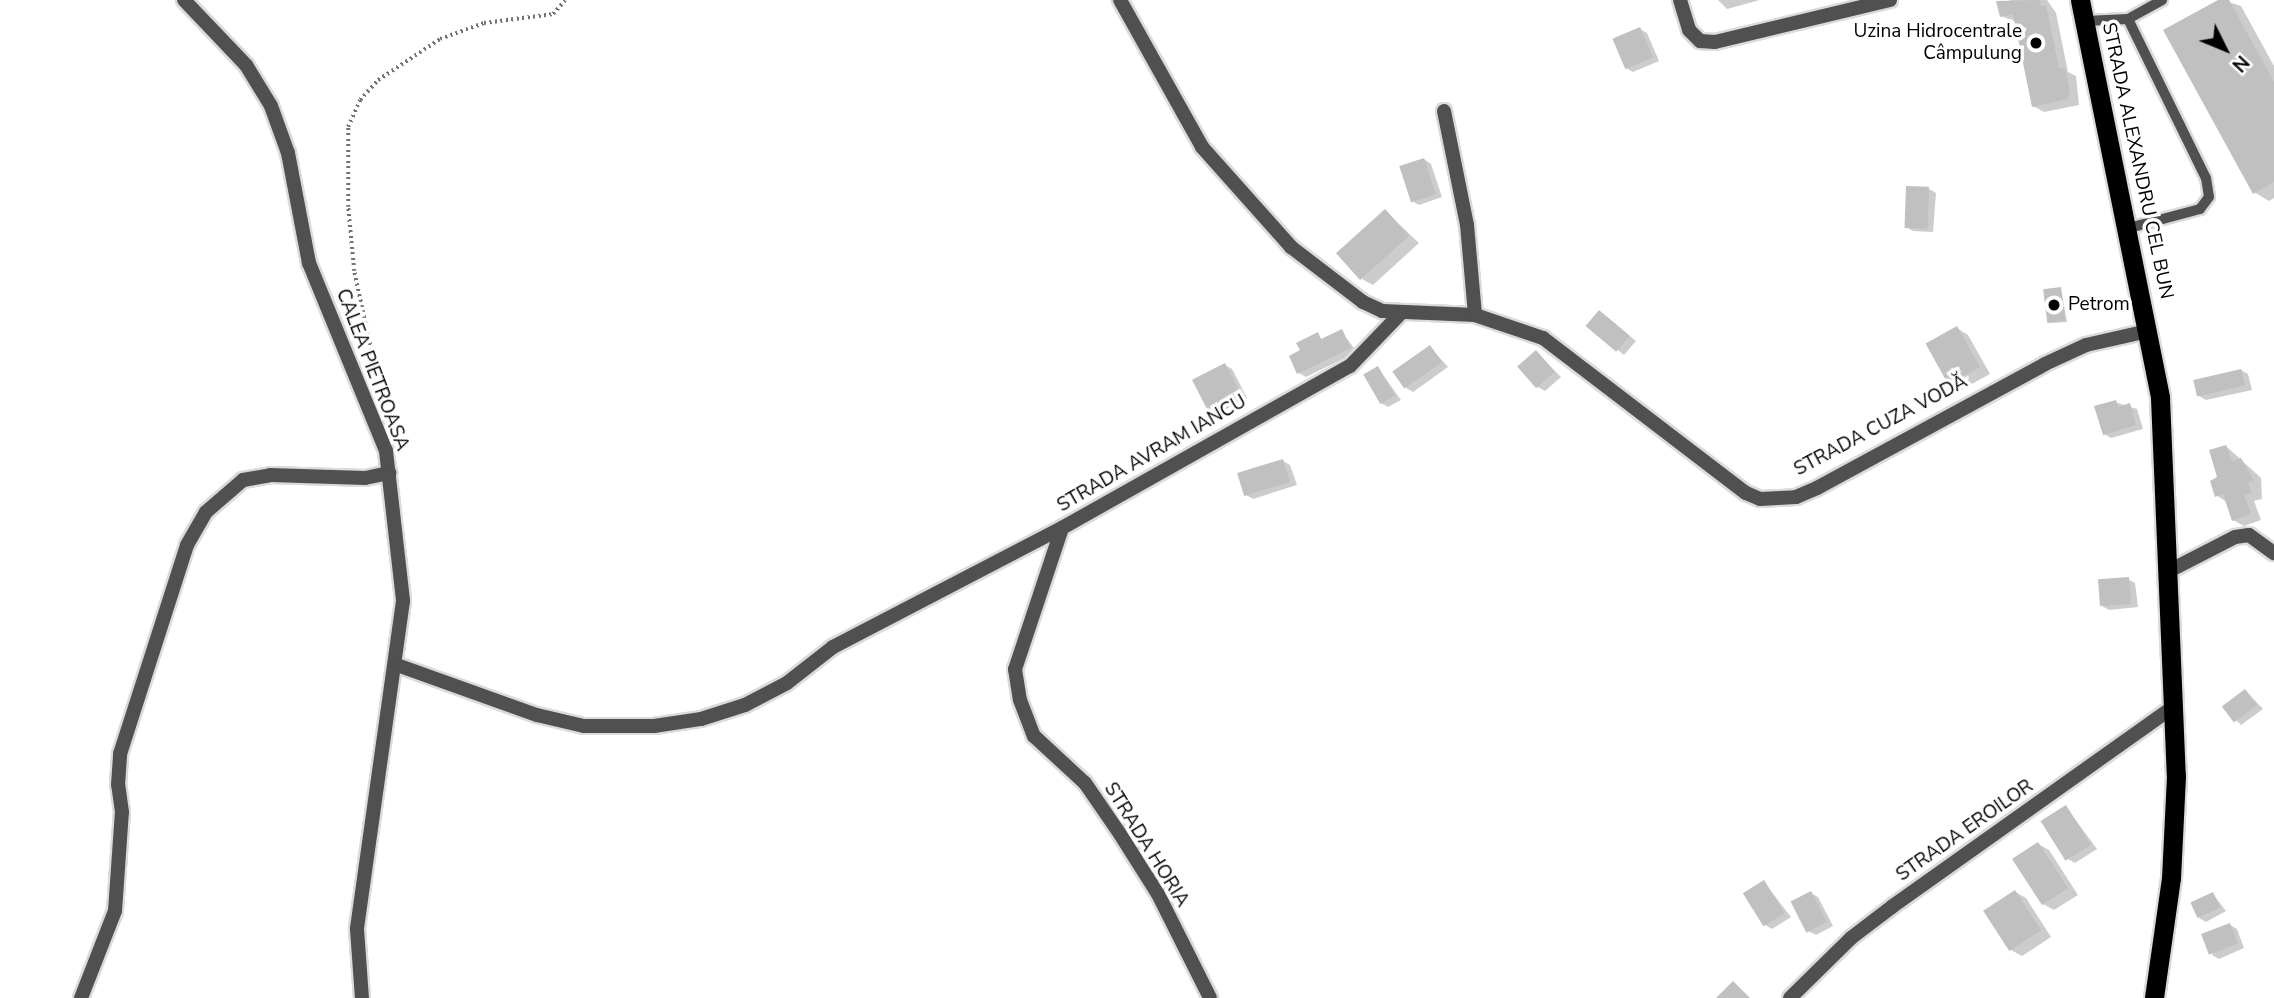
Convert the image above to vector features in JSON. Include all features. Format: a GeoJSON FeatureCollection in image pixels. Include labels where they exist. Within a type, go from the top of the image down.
{"type":"FeatureCollection","features":[{"type":"Feature","properties":{"kind":"highway","name":"STRADA ALEXANDRU CEL BUN"},"geometry":{"type":"LineString","coordinates":[[2080,0],[2129,228],[2148,331]]}},
{"type":"Feature","properties":{"kind":"highway"},"geometry":{"type":"LineString","coordinates":[[2148,331],[2160,398],[2173,707],[2173,854],[2154,998]]}},
{"type":"Feature","properties":{"kind":"street","name":"CALEA PIETROASA"},"geometry":{"type":"LineString","coordinates":[[184,0],[246,65],[271,106],[288,153],[309,263],[347,348],[386,451],[403,601],[397,664],[357,929],[362,998]]}},
{"type":"Feature","properties":{"kind":"street","name":"STRADA CUZA VODĂ"},"geometry":{"type":"LineString","coordinates":[[1120,0],[1176,106],[1244,198],[1291,247],[1363,302],[1401,314],[1475,314],[1543,338],[1745,493],[1760,499],[1796,497],[1817,488],[2045,364],[2086,345],[2148,331]]}},
{"type":"Feature","properties":{"kind":"street"},"geometry":{"type":"LineString","coordinates":[[1680,0],[1689,30],[1700,41],[1715,42],[1890,0]]}},
{"type":"Feature","properties":{"kind":"street"},"geometry":{"type":"LineString","coordinates":[[1444,111],[1467,225],[1475,314]]}},
{"type":"Feature","properties":{"kind":"street","name":"STRADA AVRAM IANCU"},"geometry":{"type":"LineString","coordinates":[[397,664],[537,715],[584,726],[654,726],[701,719],[745,705],[787,683],[833,647],[1062,528],[1350,366],[1401,314]]}},
{"type":"Feature","properties":{"kind":"street"},"geometry":{"type":"LineString","coordinates":[[81,998],[115,911],[122,812],[120,754],[187,545],[206,512],[243,480],[270,475],[365,478],[389,474]]}},
{"type":"Feature","properties":{"kind":"street","name":"STRADA HORIA"},"geometry":{"type":"LineString","coordinates":[[1062,528],[1015,669],[1020,699],[1034,736],[1085,783],[1120,834],[1158,894],[1210,998]]}},
{"type":"Feature","properties":{"kind":"street"},"geometry":{"type":"LineString","coordinates":[[2167,572],[2242,536],[2265,543],[2274,553]]}},
{"type":"Feature","properties":{"kind":"street","name":"STRADA EROILOR"},"geometry":{"type":"LineString","coordinates":[[1790,998],[1852,938],[1893,906],[2173,707]]}},
{"type":"Feature","properties":{"kind":"lane"},"geometry":{"type":"LineString","coordinates":[[2085,21],[2128,19],[2162,0]]}},
{"type":"Feature","properties":{"kind":"lane"},"geometry":{"type":"LineString","coordinates":[[2128,19],[2206,178],[2209,197],[2200,209],[2129,228]]}},
{"type":"Feature","properties":{"kind":"path"},"geometry":{"type":"LineString","coordinates":[[379,392],[354,271],[348,207],[348,127],[360,100],[378,80],[440,39],[484,23],[553,14],[565,0]]}},
{"type":"Feature","properties":{"kind":"building","name":"Uzina Hidrocentrale Câmpulung"},"geometry":{"type":"Polygon","coordinates":[[[2040,0],[2041,6],[2046,5],[2059,69],[2065,68],[2070,91],[2068,99],[2032,107],[2013,14],[2000,17],[1996,1],[2040,0]]]}},
{"type":"Feature","properties":{"kind":"building"},"geometry":{"type":"Polygon","coordinates":[[[2218,0],[2229,0],[2274,82],[2274,182],[2253,194],[2163,30],[2218,0]]]}},
{"type":"Feature","properties":{"kind":"building"},"geometry":{"type":"Polygon","coordinates":[[[1640,27],[1653,57],[1625,69],[1612,39],[1640,27]]]}},
{"type":"Feature","properties":{"kind":"building"},"geometry":{"type":"Polygon","coordinates":[[[1424,158],[1436,194],[1411,202],[1399,166],[1424,158]]]}},
{"type":"Feature","properties":{"kind":"building"},"geometry":{"type":"Polygon","coordinates":[[[1906,186],[1929,187],[1928,229],[1905,228],[1906,186]]]}},
{"type":"Feature","properties":{"kind":"building"},"geometry":{"type":"Polygon","coordinates":[[[1385,209],[1409,236],[1360,280],[1336,253],[1385,209]]]}},
{"type":"Feature","properties":{"kind":"building","name":"Petrom"},"geometry":{"type":"Polygon","coordinates":[[[2061,287],[2065,321],[2047,323],[2043,289],[2061,287]]]}},
{"type":"Feature","properties":{"kind":"building"},"geometry":{"type":"Polygon","coordinates":[[[1599,310],[1630,336],[1616,352],[1586,326],[1599,310]]]}},
{"type":"Feature","properties":{"kind":"building"},"geometry":{"type":"Polygon","coordinates":[[[1957,326],[1980,367],[1948,385],[1926,343],[1957,326]]]}},
{"type":"Feature","properties":{"kind":"building"},"geometry":{"type":"Polygon","coordinates":[[[1342,329],[1351,348],[1297,374],[1289,356],[1300,350],[1296,343],[1318,332],[1321,339],[1342,329]]]}},
{"type":"Feature","properties":{"kind":"building"},"geometry":{"type":"Polygon","coordinates":[[[1430,345],[1442,362],[1404,389],[1392,371],[1430,345]]]}},
{"type":"Feature","properties":{"kind":"building"},"geometry":{"type":"Polygon","coordinates":[[[1536,350],[1555,372],[1536,388],[1517,366],[1536,350]]]}},
{"type":"Feature","properties":{"kind":"building"},"geometry":{"type":"Polygon","coordinates":[[[1225,363],[1241,394],[1208,411],[1192,380],[1225,363]]]}},
{"type":"Feature","properties":{"kind":"building"},"geometry":{"type":"Polygon","coordinates":[[[1378,366],[1395,395],[1380,404],[1363,374],[1378,366]]]}},
{"type":"Feature","properties":{"kind":"building"},"geometry":{"type":"Polygon","coordinates":[[[2241,369],[2245,386],[2197,397],[2193,380],[2241,369]]]}},
{"type":"Feature","properties":{"kind":"building"},"geometry":{"type":"Polygon","coordinates":[[[2116,400],[2118,407],[2130,403],[2136,425],[2103,435],[2094,406],[2116,400]]]}},
{"type":"Feature","properties":{"kind":"building"},"geometry":{"type":"Polygon","coordinates":[[[2226,445],[2232,461],[2241,458],[2254,481],[2248,483],[2252,493],[2244,495],[2251,514],[2232,521],[2223,494],[2215,497],[2210,481],[2217,477],[2209,450],[2226,445]]]}},
{"type":"Feature","properties":{"kind":"building"},"geometry":{"type":"Polygon","coordinates":[[[1283,459],[1290,482],[1244,496],[1237,473],[1283,459]]]}},
{"type":"Feature","properties":{"kind":"building"},"geometry":{"type":"Polygon","coordinates":[[[2129,577],[2131,604],[2100,606],[2098,579],[2129,577]]]}},
{"type":"Feature","properties":{"kind":"building"},"geometry":{"type":"Polygon","coordinates":[[[2245,689],[2257,705],[2234,722],[2222,706],[2245,689]]]}},
{"type":"Feature","properties":{"kind":"building"},"geometry":{"type":"Polygon","coordinates":[[[2066,805],[2091,845],[2065,861],[2041,821],[2066,805]]]}},
{"type":"Feature","properties":{"kind":"building"},"geometry":{"type":"Polygon","coordinates":[[[2038,842],[2068,888],[2042,905],[2012,859],[2038,842]]]}},
{"type":"Feature","properties":{"kind":"building"},"geometry":{"type":"Polygon","coordinates":[[[1764,880],[1785,913],[1763,926],[1743,893],[1764,880]]]}},
{"type":"Feature","properties":{"kind":"building"},"geometry":{"type":"Polygon","coordinates":[[[2015,890],[2041,930],[2009,951],[1983,911],[2015,890]]]}},
{"type":"Feature","properties":{"kind":"building"},"geometry":{"type":"Polygon","coordinates":[[[1811,891],[1827,922],[1806,933],[1791,901],[1811,891]]]}},
{"type":"Feature","properties":{"kind":"building"},"geometry":{"type":"Polygon","coordinates":[[[2213,892],[2220,907],[2198,918],[2190,903],[2213,892]]]}},
{"type":"Feature","properties":{"kind":"building"},"geometry":{"type":"Polygon","coordinates":[[[2230,923],[2238,944],[2209,955],[2201,934],[2230,923]]]}},
{"type":"Feature","properties":{"kind":"building"},"geometry":{"type":"Polygon","coordinates":[[[1733,981],[1750,998],[1716,998],[1733,981]]]}},
{"type":"Feature","properties":{"kind":"place","name":"Uzina Hidrocentrale Câmpulung"},"geometry":{"type":"Point","coordinates":[2036,43]}},
{"type":"Feature","properties":{"kind":"place","name":"Petrom"},"geometry":{"type":"Point","coordinates":[2054,305]}}]}
